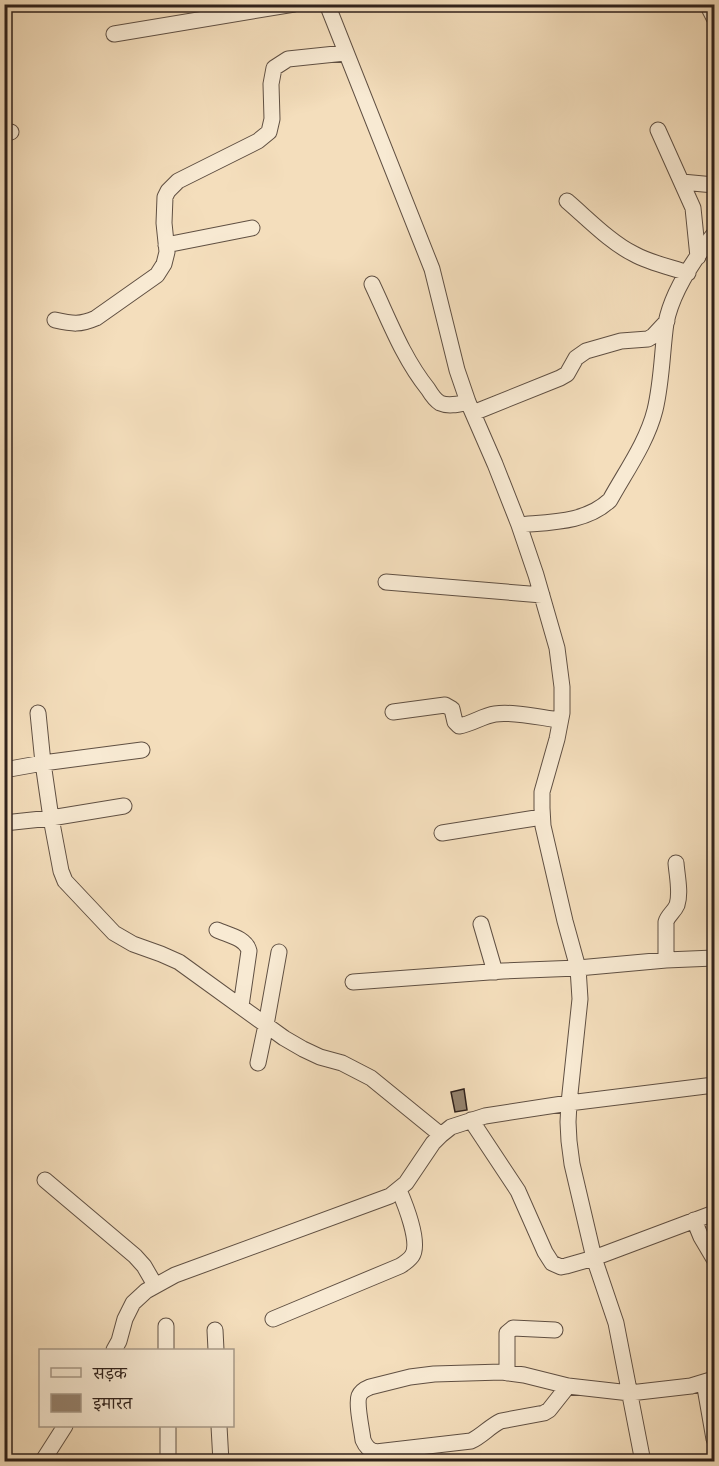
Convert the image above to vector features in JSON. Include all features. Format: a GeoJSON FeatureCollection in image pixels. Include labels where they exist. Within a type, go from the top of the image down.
{"type":"FeatureCollection","features":[{"type":"Feature","properties":{"kind":"street"},"geometry":{"type":"LineString","coordinates":[[114,34],[294,4]]}},
{"type":"Feature","properties":{"kind":"street"},"geometry":{"type":"LineString","coordinates":[[327,4],[432,269],[470,407],[519,525],[557,648],[562,687],[560,720],[557,740],[542,792],[542,817],[578,968],[580,999],[569,1103],[569,1142],[594,1258],[616,1323],[643,1461]]}},
{"type":"Feature","properties":{"kind":"street"},"geometry":{"type":"LineString","coordinates":[[707,4],[714,18]]}},
{"type":"Feature","properties":{"kind":"street"},"geometry":{"type":"LineString","coordinates":[[55,320],[74,324],[85,323],[105,312],[157,275],[164,264],[166,252],[164,204],[168,191],[172,185],[258,141],[269,132],[272,119],[271,84],[274,68],[288,59],[345,53]]}},
{"type":"Feature","properties":{"kind":"street"},"geometry":{"type":"LineString","coordinates":[[658,130],[693,208],[698,257]]}},
{"type":"Feature","properties":{"kind":"street"},"geometry":{"type":"LineString","coordinates":[[682,182],[714,185]]}},
{"type":"Feature","properties":{"kind":"street"},"geometry":{"type":"LineString","coordinates":[[567,201],[632,254],[688,273]]}},
{"type":"Feature","properties":{"kind":"street"},"geometry":{"type":"LineString","coordinates":[[166,245],[252,228]]}},
{"type":"Feature","properties":{"kind":"street"},"geometry":{"type":"LineString","coordinates":[[519,525],[578,518],[602,508],[610,500],[649,429],[656,408],[667,321],[677,290],[714,234]]}},
{"type":"Feature","properties":{"kind":"street"},"geometry":{"type":"LineString","coordinates":[[372,284],[420,380],[442,404],[470,407],[560,378],[567,374],[576,358],[586,351],[621,341],[648,339],[667,321]]}},
{"type":"Feature","properties":{"kind":"street"},"geometry":{"type":"LineString","coordinates":[[386,582],[542,595]]}},
{"type":"Feature","properties":{"kind":"street"},"geometry":{"type":"LineString","coordinates":[[393,712],[445,705],[452,709],[455,722],[459,726],[485,716],[501,713],[560,720]]}},
{"type":"Feature","properties":{"kind":"street"},"geometry":{"type":"LineString","coordinates":[[38,713],[51,818],[61,871],[65,881],[114,933],[133,944],[179,962],[303,1049],[342,1063],[371,1078],[441,1135]]}},
{"type":"Feature","properties":{"kind":"street"},"geometry":{"type":"LineString","coordinates":[[4,770],[142,750]]}},
{"type":"Feature","properties":{"kind":"street"},"geometry":{"type":"LineString","coordinates":[[4,823],[124,806]]}},
{"type":"Feature","properties":{"kind":"street"},"geometry":{"type":"LineString","coordinates":[[442,832],[542,817]]}},
{"type":"Feature","properties":{"kind":"street"},"geometry":{"type":"LineString","coordinates":[[666,960],[666,922],[678,898],[676,863]]}},
{"type":"Feature","properties":{"kind":"street"},"geometry":{"type":"LineString","coordinates":[[480,924],[495,972]]}},
{"type":"Feature","properties":{"kind":"street"},"geometry":{"type":"LineString","coordinates":[[217,930],[245,942],[248,946],[241,1006]]}},
{"type":"Feature","properties":{"kind":"street"},"geometry":{"type":"LineString","coordinates":[[258,1063],[279,952]]}},
{"type":"Feature","properties":{"kind":"street"},"geometry":{"type":"LineString","coordinates":[[353,982],[714,958]]}},
{"type":"Feature","properties":{"kind":"street"},"geometry":{"type":"LineString","coordinates":[[115,1349],[133,1303],[155,1285],[175,1275],[390,1196],[406,1183],[433,1143],[451,1127],[485,1116],[714,1085]]}},
{"type":"Feature","properties":{"kind":"street"},"geometry":{"type":"LineString","coordinates":[[471,1120],[518,1191],[545,1252],[552,1263],[561,1267],[594,1258],[714,1213]]}},
{"type":"Feature","properties":{"kind":"street"},"geometry":{"type":"LineString","coordinates":[[45,1180],[135,1256],[155,1285]]}},
{"type":"Feature","properties":{"kind":"street"},"geometry":{"type":"LineString","coordinates":[[273,1319],[400,1266],[412,1256],[415,1241],[408,1209],[399,1190]]}},
{"type":"Feature","properties":{"kind":"street"},"geometry":{"type":"LineString","coordinates":[[694,1220],[714,1259]]}},
{"type":"Feature","properties":{"kind":"street"},"geometry":{"type":"LineString","coordinates":[[166,1326],[166,1349]]}},
{"type":"Feature","properties":{"kind":"street"},"geometry":{"type":"LineString","coordinates":[[507,1372],[506,1338],[509,1330],[513,1328],[555,1330]]}},
{"type":"Feature","properties":{"kind":"street"},"geometry":{"type":"LineString","coordinates":[[215,1330],[216,1349]]}},
{"type":"Feature","properties":{"kind":"street"},"geometry":{"type":"LineString","coordinates":[[568,1386],[544,1413],[501,1421],[471,1441],[376,1452],[365,1446],[363,1440],[358,1402],[364,1390],[410,1377],[507,1372],[568,1386],[630,1393],[691,1386],[709,1381],[714,1439]]}},
{"type":"Feature","properties":{"kind":"street"},"geometry":{"type":"LineString","coordinates":[[44,1460],[64,1427]]}},
{"type":"Feature","properties":{"kind":"street"},"geometry":{"type":"LineString","coordinates":[[168,1427],[168,1461]]}},
{"type":"Feature","properties":{"kind":"street"},"geometry":{"type":"LineString","coordinates":[[219,1427],[220,1461]]}},
{"type":"Feature","properties":{"kind":"building"},"geometry":{"type":"Polygon","coordinates":[[[464,1089],[467,1110],[455,1112],[451,1092],[464,1089]]]}}]}
